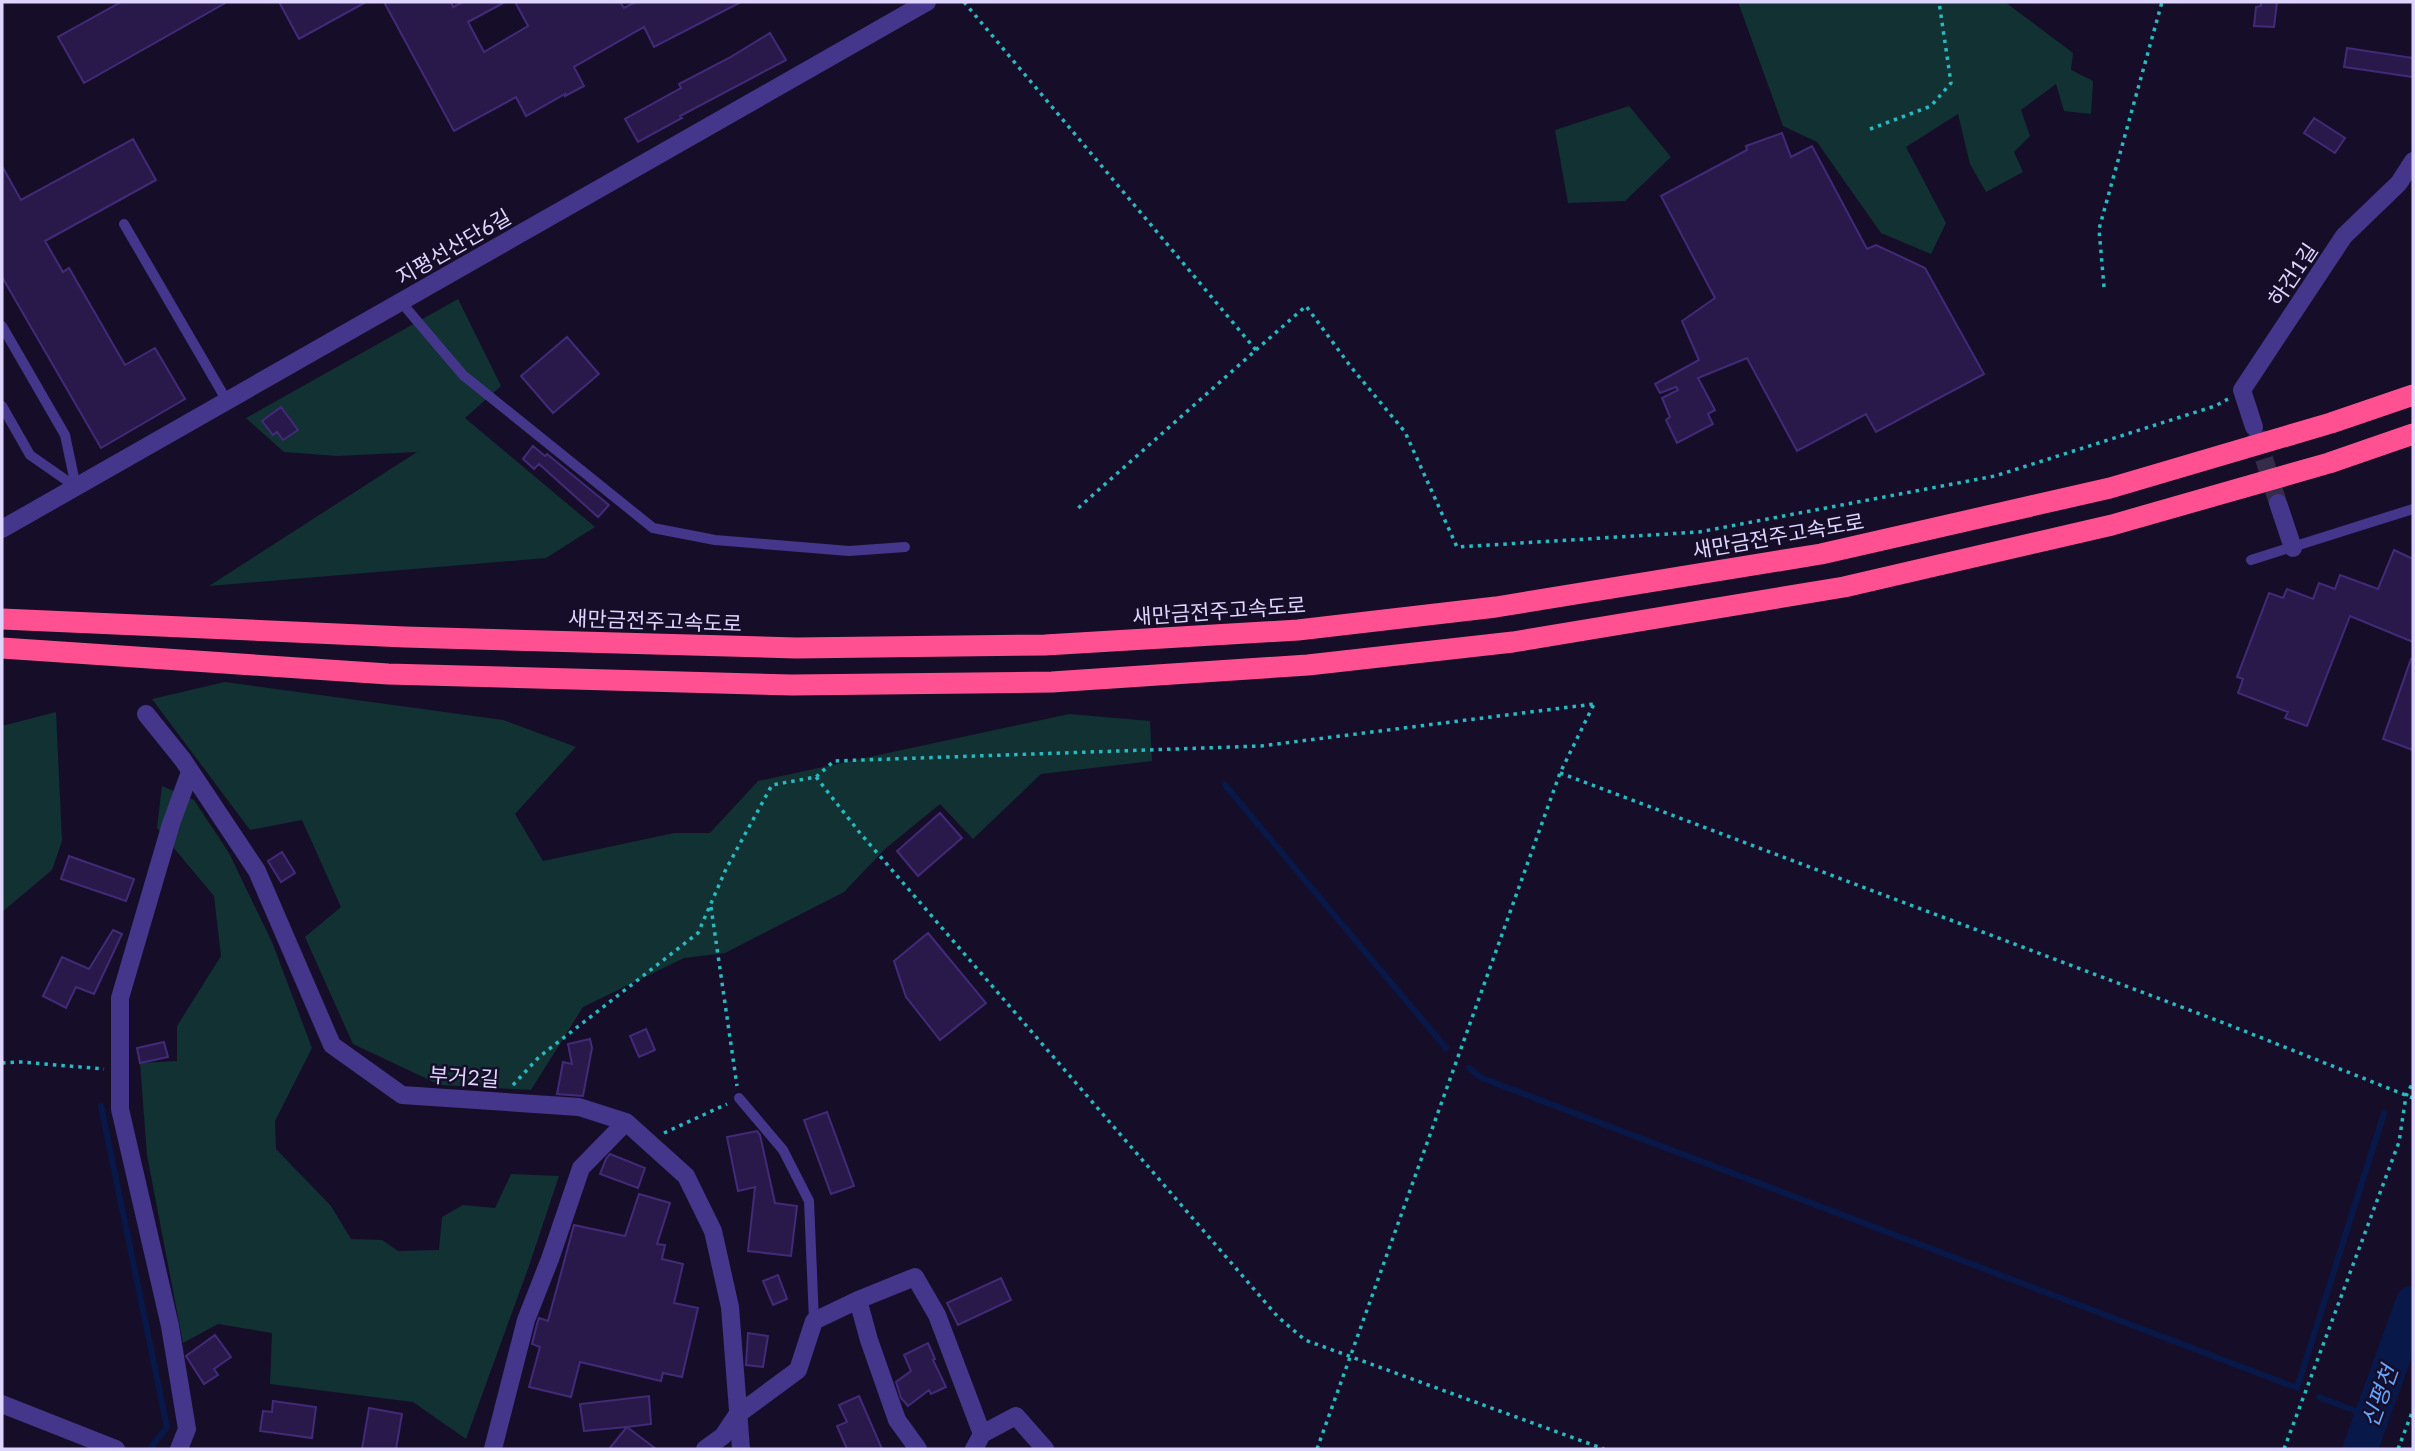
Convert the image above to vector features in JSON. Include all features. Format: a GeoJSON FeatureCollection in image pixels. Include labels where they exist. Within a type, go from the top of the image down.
{"type":"FeatureCollection","features":[{"type":"Feature","properties":{"kind":"highway","name":"새만금전주고속도로"},"geometry":{"type":"LineString","coordinates":[[2,619],[405,637],[796,648],[1045,645],[1298,630],[1496,607],[1821,554],[2110,488],[2331,423],[2413,395]]}},
{"type":"Feature","properties":{"kind":"highway"},"geometry":{"type":"LineString","coordinates":[[2,648],[388,674],[792,685],[1052,682],[1308,665],[1513,642],[1844,587],[2112,525],[2329,463],[2413,434]]}},
{"type":"Feature","properties":{"kind":"street","name":"지평선산단6길"},"geometry":{"type":"LineString","coordinates":[[2,529],[927,2]]}},
{"type":"Feature","properties":{"kind":"street","name":"하건1길"},"geometry":{"type":"LineString","coordinates":[[2242,390],[2344,236],[2399,183],[2413,161]]}},
{"type":"Feature","properties":{"kind":"street"},"geometry":{"type":"LineString","coordinates":[[2242,390],[2254,427]]}},
{"type":"Feature","properties":{"kind":"street"},"geometry":{"type":"LineString","coordinates":[[2278,503],[2293,548]]}},
{"type":"Feature","properties":{"kind":"street","name":"부거2길"},"geometry":{"type":"LineString","coordinates":[[146,714],[190,772],[257,871],[332,1045],[401,1095],[579,1107],[626,1122],[686,1176],[713,1231],[730,1307],[741,1449]]}},
{"type":"Feature","properties":{"kind":"street"},"geometry":{"type":"LineString","coordinates":[[180,1449],[187,1429],[170,1326],[120,1109],[120,998],[171,824],[190,772]]}},
{"type":"Feature","properties":{"kind":"street"},"geometry":{"type":"LineString","coordinates":[[493,1449],[526,1320],[581,1168],[626,1122]]}},
{"type":"Feature","properties":{"kind":"street"},"geometry":{"type":"LineString","coordinates":[[705,1449],[723,1436],[737,1415],[798,1370],[814,1321],[915,1278],[937,1315],[978,1442],[1016,1416],[1045,1449]]}},
{"type":"Feature","properties":{"kind":"street"},"geometry":{"type":"LineString","coordinates":[[858,1300],[897,1420],[918,1449]]}},
{"type":"Feature","properties":{"kind":"street"},"geometry":{"type":"LineString","coordinates":[[2,1404],[116,1449]]}},
{"type":"Feature","properties":{"kind":"lane"},"geometry":{"type":"LineString","coordinates":[[124,224],[227,401]]}},
{"type":"Feature","properties":{"kind":"lane"},"geometry":{"type":"LineString","coordinates":[[401,302],[463,375],[653,528],[715,540],[849,551],[905,547]]}},
{"type":"Feature","properties":{"kind":"lane"},"geometry":{"type":"LineString","coordinates":[[2,326],[65,435],[76,487]]}},
{"type":"Feature","properties":{"kind":"lane"},"geometry":{"type":"LineString","coordinates":[[2,406],[30,455],[76,487]]}},
{"type":"Feature","properties":{"kind":"lane"},"geometry":{"type":"LineString","coordinates":[[2251,560],[2413,509]]}},
{"type":"Feature","properties":{"kind":"lane"},"geometry":{"type":"LineString","coordinates":[[739,1098],[783,1150],[809,1201],[814,1321]]}},
{"type":"Feature","properties":{"kind":"path"},"geometry":{"type":"LineString","coordinates":[[964,2],[1256,350]]}},
{"type":"Feature","properties":{"kind":"path"},"geometry":{"type":"LineString","coordinates":[[1870,129],[1931,106],[1951,83],[1939,2]]}},
{"type":"Feature","properties":{"kind":"path"},"geometry":{"type":"LineString","coordinates":[[2104,287],[2099,229],[2162,2]]}},
{"type":"Feature","properties":{"kind":"path"},"geometry":{"type":"LineString","coordinates":[[1076,510],[1306,306],[1351,367],[1405,432],[1457,547],[1699,532],[1994,476],[2215,406],[2242,390]]}},
{"type":"Feature","properties":{"kind":"path"},"geometry":{"type":"LineString","coordinates":[[498,1101],[539,1057],[698,933],[726,869],[772,785],[816,777],[834,761],[1261,746],[1594,704],[1560,773],[1317,1449]]}},
{"type":"Feature","properties":{"kind":"path"},"geometry":{"type":"LineString","coordinates":[[1560,773],[2224,1023],[2413,1098]]}},
{"type":"Feature","properties":{"kind":"path"},"geometry":{"type":"LineString","coordinates":[[816,777],[860,833],[1278,1317],[1305,1340],[1604,1449]]}},
{"type":"Feature","properties":{"kind":"path"},"geometry":{"type":"LineString","coordinates":[[647,1141],[739,1098],[710,904]]}},
{"type":"Feature","properties":{"kind":"path"},"geometry":{"type":"LineString","coordinates":[[2,1063],[21,1062],[120,1070]]}},
{"type":"Feature","properties":{"kind":"path"},"geometry":{"type":"LineString","coordinates":[[2284,1449],[2399,1142],[2406,1096],[2413,1082]]}},
{"type":"Feature","properties":{"kind":"path"},"geometry":{"type":"LineString","coordinates":[[2398,1449],[2413,1410]]}},
{"type":"Feature","properties":{"kind":"green space"},"geometry":{"type":"Polygon","coordinates":[[[1738,2],[2005,2],[2073,53],[2071,70],[2093,81],[2091,114],[2064,111],[2056,84],[2021,110],[2030,136],[2014,152],[2023,172],[1986,192],[1970,164],[1958,114],[1906,147],[1946,223],[1931,254],[1881,233],[1817,142],[1783,126],[1738,2]]]}},
{"type":"Feature","properties":{"kind":"green space"},"geometry":{"type":"Polygon","coordinates":[[[1629,106],[1671,157],[1625,201],[1568,203],[1555,130],[1629,106]]]}},
{"type":"Feature","properties":{"kind":"green space"},"geometry":{"type":"Polygon","coordinates":[[[458,299],[501,386],[465,418],[595,527],[546,558],[209,586],[417,452],[338,456],[284,452],[246,418],[458,299]]]}},
{"type":"Feature","properties":{"kind":"green space"},"geometry":{"type":"Polygon","coordinates":[[[225,682],[503,720],[576,747],[515,814],[543,861],[674,833],[710,833],[758,781],[1069,714],[1150,721],[1152,761],[1041,774],[973,839],[940,804],[885,849],[844,892],[725,953],[684,958],[583,1007],[531,1090],[440,1085],[353,1044],[305,937],[341,907],[302,820],[250,830],[152,699],[225,682]]]}},
{"type":"Feature","properties":{"kind":"green space"},"geometry":{"type":"Polygon","coordinates":[[[56,712],[62,841],[52,870],[2,912],[2,726],[56,712]]]}},
{"type":"Feature","properties":{"kind":"green space"},"geometry":{"type":"Polygon","coordinates":[[[162,786],[194,800],[229,853],[272,942],[312,1048],[275,1121],[276,1149],[331,1206],[351,1239],[382,1240],[398,1251],[439,1250],[442,1217],[463,1205],[495,1208],[511,1174],[559,1176],[466,1439],[413,1402],[270,1384],[272,1333],[218,1324],[183,1343],[147,1155],[140,1063],[177,1061],[177,1026],[221,956],[214,896],[157,828],[162,786]]]}},
{"type":"Feature","properties":{"kind":"building"},"geometry":{"type":"Polygon","coordinates":[[[121,2],[227,2],[84,83],[58,37],[121,2]]]}},
{"type":"Feature","properties":{"kind":"building"},"geometry":{"type":"Polygon","coordinates":[[[279,2],[366,2],[299,39],[279,2]]]}},
{"type":"Feature","properties":{"kind":"building"},"geometry":{"type":"Polygon","coordinates":[[[384,2],[451,2],[453,7],[463,2],[505,2],[468,22],[484,52],[528,26],[515,2],[620,2],[624,8],[636,2],[741,2],[654,47],[644,27],[574,67],[584,86],[526,116],[516,97],[454,131],[384,2]]]}},
{"type":"Feature","properties":{"kind":"building"},"geometry":{"type":"Polygon","coordinates":[[[2261,2],[2277,2],[2274,27],[2254,26],[2256,7],[2261,6],[2261,2]]]}},
{"type":"Feature","properties":{"kind":"building"},"geometry":{"type":"Polygon","coordinates":[[[770,33],[786,60],[680,116],[682,118],[638,142],[625,119],[681,88],[679,84],[770,33]]]}},
{"type":"Feature","properties":{"kind":"building"},"geometry":{"type":"Polygon","coordinates":[[[2347,48],[2413,58],[2413,77],[2344,67],[2347,48]]]}},
{"type":"Feature","properties":{"kind":"building"},"geometry":{"type":"Polygon","coordinates":[[[2314,118],[2345,138],[2335,153],[2304,133],[2314,118]]]}},
{"type":"Feature","properties":{"kind":"building"},"geometry":{"type":"Polygon","coordinates":[[[1782,133],[1791,157],[1812,146],[1867,249],[1876,245],[1925,268],[1984,374],[1876,432],[1866,414],[1797,451],[1747,358],[1698,378],[1715,410],[1708,414],[1713,424],[1677,443],[1666,420],[1670,417],[1662,398],[1678,390],[1676,387],[1660,393],[1655,384],[1699,360],[1682,321],[1715,298],[1661,196],[1747,150],[1746,146],[1782,133]]]}},
{"type":"Feature","properties":{"kind":"building"},"geometry":{"type":"Polygon","coordinates":[[[133,139],[156,180],[45,241],[63,272],[69,268],[125,365],[155,348],[185,399],[101,448],[2,277],[2,166],[21,200],[133,139]]]}},
{"type":"Feature","properties":{"kind":"building"},"geometry":{"type":"Polygon","coordinates":[[[567,337],[599,374],[553,413],[521,376],[567,337]]]}},
{"type":"Feature","properties":{"kind":"building"},"geometry":{"type":"Polygon","coordinates":[[[281,407],[298,430],[283,440],[277,432],[273,435],[262,421],[281,407]]]}},
{"type":"Feature","properties":{"kind":"building"},"geometry":{"type":"Polygon","coordinates":[[[533,446],[545,456],[547,454],[609,505],[598,517],[539,464],[534,469],[523,459],[533,446]]]}},
{"type":"Feature","properties":{"kind":"building"},"geometry":{"type":"Polygon","coordinates":[[[2394,550],[2413,559],[2413,642],[2350,616],[2307,726],[2285,718],[2288,712],[2238,693],[2243,679],[2237,677],[2269,593],[2283,598],[2287,589],[2313,599],[2319,583],[2335,589],[2340,575],[2378,589],[2394,550]]]}},
{"type":"Feature","properties":{"kind":"building"},"geometry":{"type":"Polygon","coordinates":[[[2411,659],[2413,660],[2413,750],[2383,739],[2411,659]]]}},
{"type":"Feature","properties":{"kind":"building"},"geometry":{"type":"Polygon","coordinates":[[[940,813],[962,838],[918,876],[897,851],[940,813]]]}},
{"type":"Feature","properties":{"kind":"building"},"geometry":{"type":"Polygon","coordinates":[[[282,852],[295,873],[281,882],[268,861],[282,852]]]}},
{"type":"Feature","properties":{"kind":"building"},"geometry":{"type":"Polygon","coordinates":[[[69,856],[134,879],[126,901],[61,879],[69,856]]]}},
{"type":"Feature","properties":{"kind":"building"},"geometry":{"type":"Polygon","coordinates":[[[113,930],[122,934],[94,994],[76,987],[66,1008],[43,996],[62,957],[89,969],[113,930]]]}},
{"type":"Feature","properties":{"kind":"building"},"geometry":{"type":"Polygon","coordinates":[[[928,933],[986,1003],[940,1040],[906,997],[894,961],[928,933]]]}},
{"type":"Feature","properties":{"kind":"building"},"geometry":{"type":"Polygon","coordinates":[[[646,1029],[655,1050],[639,1057],[630,1036],[646,1029]]]}},
{"type":"Feature","properties":{"kind":"building"},"geometry":{"type":"Polygon","coordinates":[[[590,1039],[592,1048],[583,1096],[557,1094],[563,1062],[572,1064],[568,1044],[590,1039]]]}},
{"type":"Feature","properties":{"kind":"building"},"geometry":{"type":"Polygon","coordinates":[[[164,1042],[168,1057],[140,1063],[137,1048],[164,1042]]]}},
{"type":"Feature","properties":{"kind":"building"},"geometry":{"type":"Polygon","coordinates":[[[827,1112],[854,1186],[831,1194],[804,1120],[827,1112]]]}},
{"type":"Feature","properties":{"kind":"building"},"geometry":{"type":"Polygon","coordinates":[[[757,1131],[775,1203],[797,1206],[791,1256],[748,1251],[755,1187],[738,1191],[727,1137],[757,1131]]]}},
{"type":"Feature","properties":{"kind":"building"},"geometry":{"type":"Polygon","coordinates":[[[610,1154],[645,1168],[638,1188],[600,1174],[610,1154]]]}},
{"type":"Feature","properties":{"kind":"building"},"geometry":{"type":"Polygon","coordinates":[[[639,1194],[670,1203],[657,1244],[665,1245],[662,1259],[683,1264],[674,1303],[698,1308],[682,1377],[663,1373],[661,1381],[580,1362],[571,1397],[529,1387],[540,1347],[532,1344],[537,1324],[539,1318],[548,1321],[574,1225],[625,1236],[639,1194]]]}},
{"type":"Feature","properties":{"kind":"building"},"geometry":{"type":"Polygon","coordinates":[[[778,1275],[787,1299],[773,1305],[763,1281],[778,1275]]]}},
{"type":"Feature","properties":{"kind":"building"},"geometry":{"type":"Polygon","coordinates":[[[1001,1278],[1011,1300],[958,1325],[947,1303],[1001,1278]]]}},
{"type":"Feature","properties":{"kind":"building"},"geometry":{"type":"Polygon","coordinates":[[[748,1333],[768,1336],[763,1367],[746,1365],[748,1333]]]}},
{"type":"Feature","properties":{"kind":"building"},"geometry":{"type":"Polygon","coordinates":[[[215,1335],[231,1357],[214,1369],[218,1375],[204,1384],[186,1356],[215,1335]]]}},
{"type":"Feature","properties":{"kind":"building"},"geometry":{"type":"Polygon","coordinates":[[[928,1343],[946,1387],[931,1394],[929,1390],[908,1406],[901,1398],[896,1382],[911,1371],[904,1355],[928,1343]]]}},
{"type":"Feature","properties":{"kind":"building"},"geometry":{"type":"Polygon","coordinates":[[[649,1396],[651,1424],[584,1431],[580,1404],[649,1396]]]}},
{"type":"Feature","properties":{"kind":"building"},"geometry":{"type":"Polygon","coordinates":[[[859,1396],[882,1449],[847,1449],[837,1426],[847,1422],[839,1405],[859,1396]]]}},
{"type":"Feature","properties":{"kind":"building"},"geometry":{"type":"Polygon","coordinates":[[[273,1401],[316,1407],[312,1438],[260,1431],[263,1411],[272,1412],[273,1401]]]}},
{"type":"Feature","properties":{"kind":"building"},"geometry":{"type":"Polygon","coordinates":[[[369,1408],[402,1414],[396,1449],[362,1449],[369,1408]]]}},
{"type":"Feature","properties":{"kind":"building"},"geometry":{"type":"Polygon","coordinates":[[[627,1427],[656,1449],[609,1449],[627,1427]]]}},
{"type":"Feature","properties":{"kind":"waterway"},"geometry":{"type":"LineString","coordinates":[[1225,785],[1446,1048]]}},
{"type":"Feature","properties":{"kind":"waterway"},"geometry":{"type":"LineString","coordinates":[[1469,1068],[1482,1078],[2292,1386]]}},
{"type":"Feature","properties":{"kind":"waterway"},"geometry":{"type":"LineString","coordinates":[[101,1106],[167,1427],[150,1449]]}},
{"type":"Feature","properties":{"kind":"waterway"},"geometry":{"type":"LineString","coordinates":[[2297,1388],[2384,1113]]}},
{"type":"Feature","properties":{"kind":"waterway","name":"신평천"},"geometry":{"type":"LineString","coordinates":[[2360,1449],[2413,1303]]}},
{"type":"Feature","properties":{"kind":"waterway"},"geometry":{"type":"LineString","coordinates":[[2319,1397],[2372,1417]]}},
{"type":"Feature","properties":{"kind":"tunnel"},"geometry":{"type":"LineString","coordinates":[[2256,433],[2278,503]]}}]}
